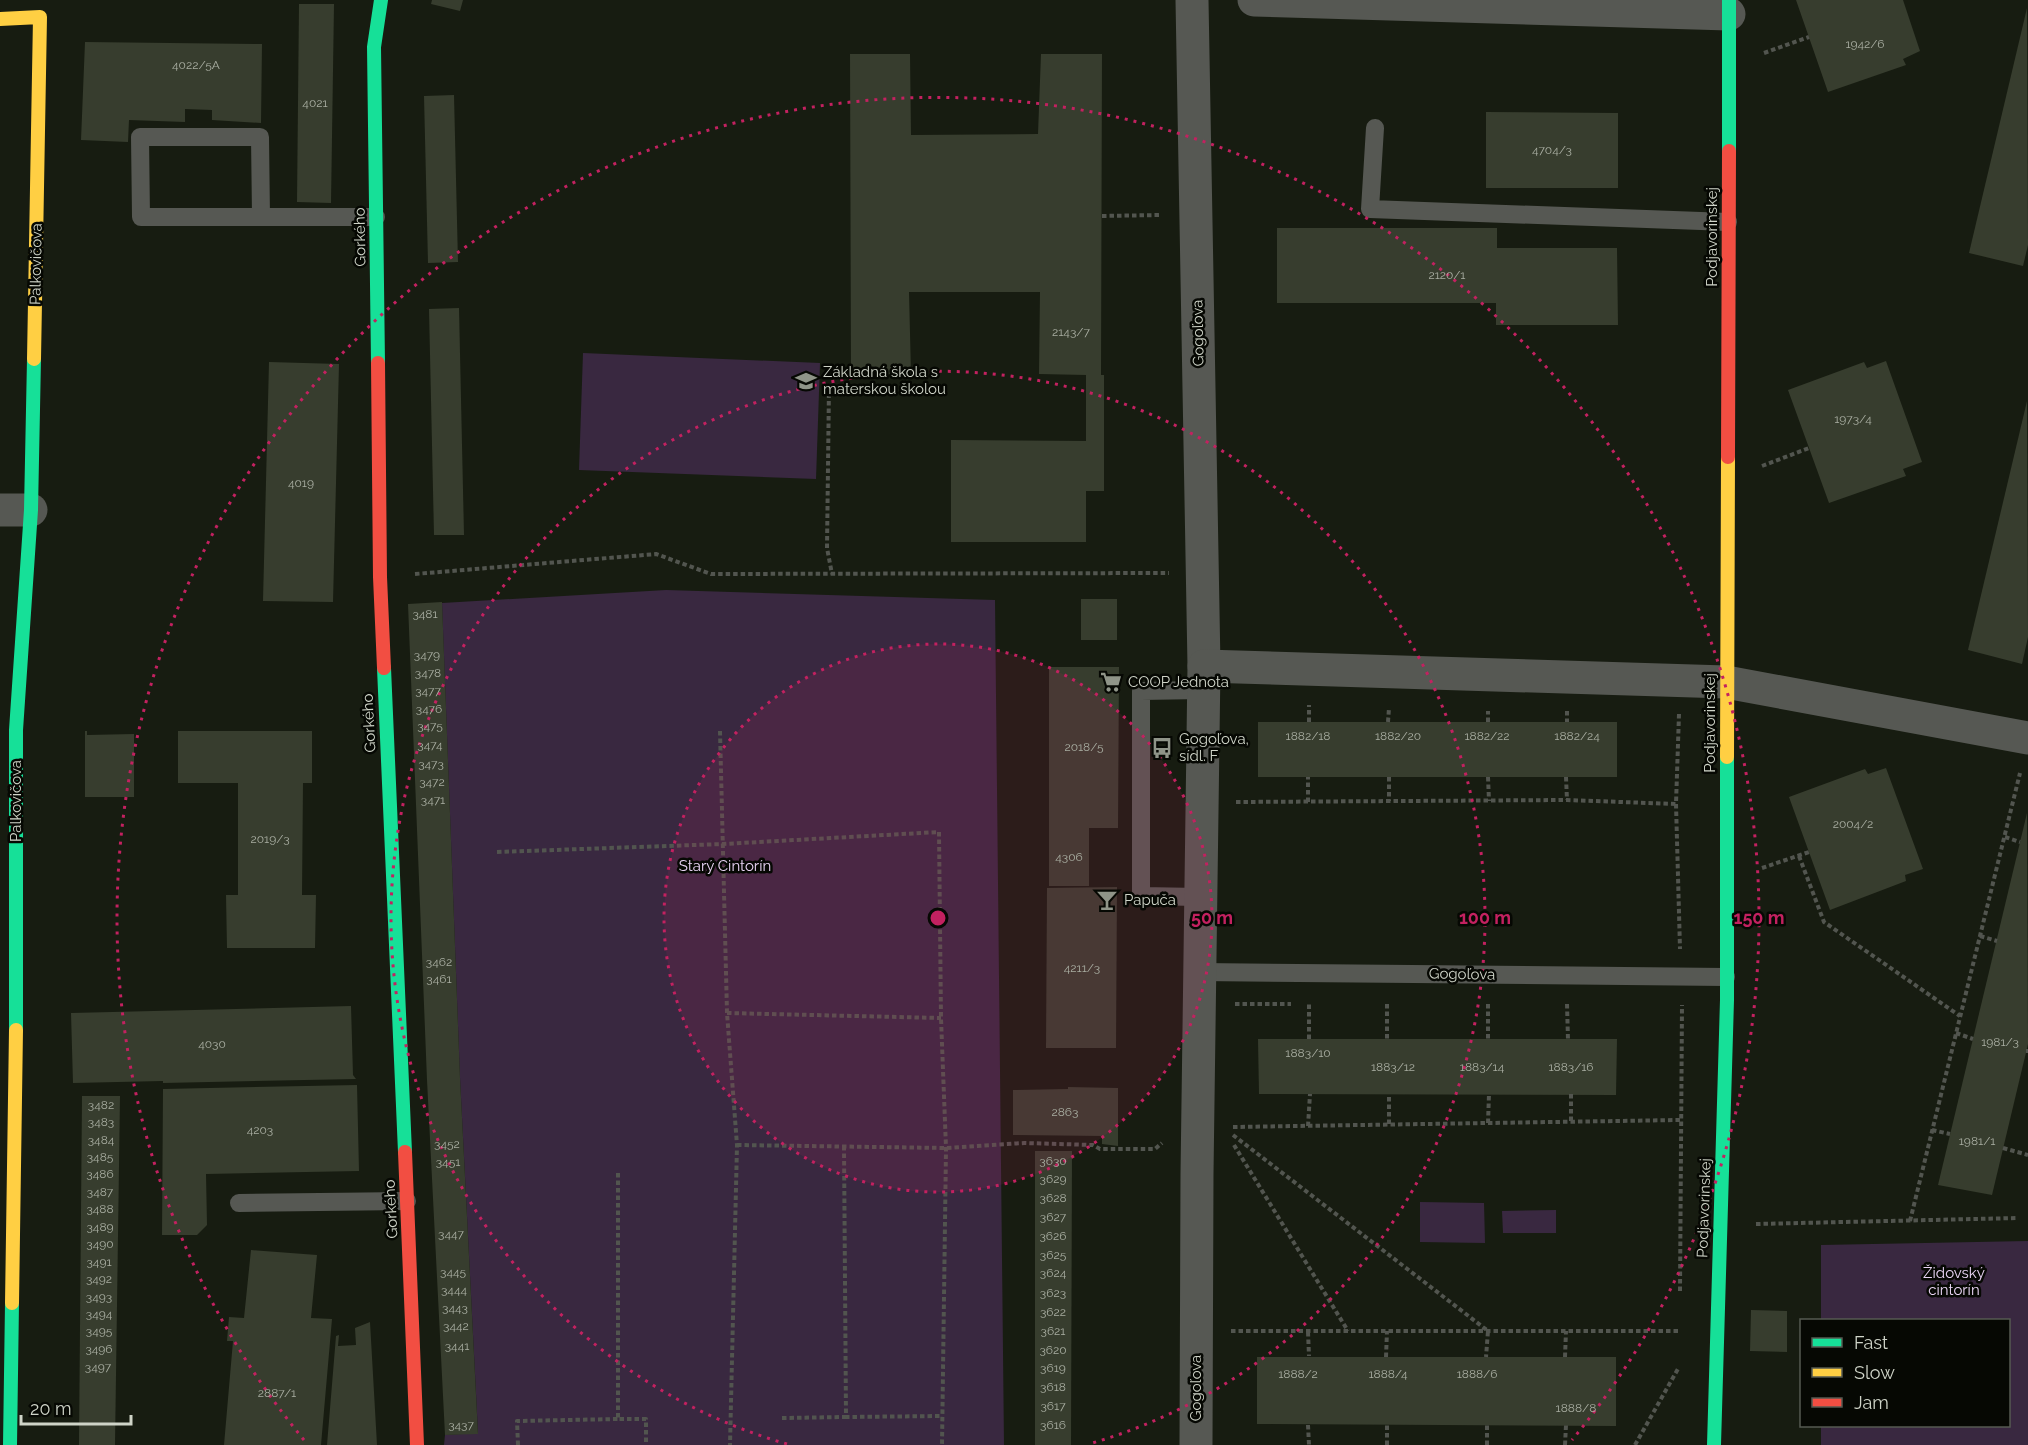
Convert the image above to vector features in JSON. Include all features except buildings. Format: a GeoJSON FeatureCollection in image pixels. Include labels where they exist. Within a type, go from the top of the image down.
{"type":"FeatureCollection","features":[{"type":"Feature","properties":{"kind":"street","name":"Gorkého"},"geometry":{"type":"LineString","coordinates":[[381,0],[374,47],[380,577],[417,1445]]}},
{"type":"Feature","properties":{"kind":"street","name":"Gogoľova"},"geometry":{"type":"LineString","coordinates":[[1192,0],[1203,678],[1199,972],[1210,1127],[1196,1445]]}},
{"type":"Feature","properties":{"kind":"street"},"geometry":{"type":"LineString","coordinates":[[1254,0],[1729,7]]}},
{"type":"Feature","properties":{"kind":"street","name":"Podjavorinskej"},"geometry":{"type":"LineString","coordinates":[[1714,1445],[1727,1000],[1729,7]]}},
{"type":"Feature","properties":{"kind":"street"},"geometry":{"type":"LineString","coordinates":[[0,19],[38,9]]}},
{"type":"Feature","properties":{"kind":"street","name":"Palkovičova"},"geometry":{"type":"LineString","coordinates":[[10,1445],[8,1093],[16,730],[16,510],[38,9]]}},
{"type":"Feature","properties":{"kind":"street"},"geometry":{"type":"LineString","coordinates":[[1203,678],[1726,682],[2025,753]]}},
{"type":"Feature","properties":{"kind":"lane"},"geometry":{"type":"LineString","coordinates":[[1375,128],[1370,209],[1728,222]]}},
{"type":"Feature","properties":{"kind":"lane"},"geometry":{"type":"LineString","coordinates":[[261,217],[260,137],[140,137],[141,217],[261,217],[376,217]]}},
{"type":"Feature","properties":{"kind":"lane"},"geometry":{"type":"LineString","coordinates":[[1200,897],[1141,896],[1141,692],[1203,678]]}},
{"type":"Feature","properties":{"kind":"lane","name":"Gogoľova"},"geometry":{"type":"LineString","coordinates":[[1199,972],[1726,977]]}},
{"type":"Feature","properties":{"kind":"lane"},"geometry":{"type":"LineString","coordinates":[[239,1203],[407,1202]]}},
{"type":"Feature","properties":{"kind":"path"},"geometry":{"type":"LineString","coordinates":[[1754,57],[1809,37]]}},
{"type":"Feature","properties":{"kind":"path"},"geometry":{"type":"LineString","coordinates":[[1102,216],[1164,215]]}},
{"type":"Feature","properties":{"kind":"path"},"geometry":{"type":"LineString","coordinates":[[829,386],[827,548],[832,574]]}},
{"type":"Feature","properties":{"kind":"path"},"geometry":{"type":"LineString","coordinates":[[1761,467],[1809,448]]}},
{"type":"Feature","properties":{"kind":"path"},"geometry":{"type":"LineString","coordinates":[[408,575],[656,554],[711,574],[1172,573]]}},
{"type":"Feature","properties":{"kind":"path"},"geometry":{"type":"LineString","coordinates":[[1309,698],[1309,722]]}},
{"type":"Feature","properties":{"kind":"path"},"geometry":{"type":"LineString","coordinates":[[1388,722],[1390,699]]}},
{"type":"Feature","properties":{"kind":"path"},"geometry":{"type":"LineString","coordinates":[[1679,703],[1676,804],[1681,976],[1680,1296]]}},
{"type":"Feature","properties":{"kind":"path"},"geometry":{"type":"LineString","coordinates":[[720,730],[727,1013],[737,1145],[730,1445]]}},
{"type":"Feature","properties":{"kind":"path"},"geometry":{"type":"LineString","coordinates":[[1910,1221],[2025,753]]}},
{"type":"Feature","properties":{"kind":"path"},"geometry":{"type":"LineString","coordinates":[[1308,777],[1308,802]]}},
{"type":"Feature","properties":{"kind":"path"},"geometry":{"type":"LineString","coordinates":[[1389,777],[1389,801]]}},
{"type":"Feature","properties":{"kind":"path"},"geometry":{"type":"LineString","coordinates":[[1488,777],[1489,801]]}},
{"type":"Feature","properties":{"kind":"path"},"geometry":{"type":"LineString","coordinates":[[1566,777],[1567,800]]}},
{"type":"Feature","properties":{"kind":"path"},"geometry":{"type":"LineString","coordinates":[[1225,802],[1567,800],[1676,804]]}},
{"type":"Feature","properties":{"kind":"path"},"geometry":{"type":"LineString","coordinates":[[497,852],[723,844],[939,831],[941,1018],[946,1148],[942,1445]]}},
{"type":"Feature","properties":{"kind":"path"},"geometry":{"type":"LineString","coordinates":[[2005,837],[2020,842]]}},
{"type":"Feature","properties":{"kind":"path"},"geometry":{"type":"LineString","coordinates":[[1757,870],[1809,852]]}},
{"type":"Feature","properties":{"kind":"path"},"geometry":{"type":"LineString","coordinates":[[1799,856],[1824,922],[1960,1016]]}},
{"type":"Feature","properties":{"kind":"path"},"geometry":{"type":"LineString","coordinates":[[1980,936],[1997,941]]}},
{"type":"Feature","properties":{"kind":"path"},"geometry":{"type":"LineString","coordinates":[[1308,1039],[1309,1004]]}},
{"type":"Feature","properties":{"kind":"path"},"geometry":{"type":"LineString","coordinates":[[1387,1004],[1387,1040]]}},
{"type":"Feature","properties":{"kind":"path"},"geometry":{"type":"LineString","coordinates":[[1488,1004],[1488,1040]]}},
{"type":"Feature","properties":{"kind":"path"},"geometry":{"type":"LineString","coordinates":[[1567,1004],[1568,1040]]}},
{"type":"Feature","properties":{"kind":"path"},"geometry":{"type":"LineString","coordinates":[[727,1013],[941,1018]]}},
{"type":"Feature","properties":{"kind":"path"},"geometry":{"type":"LineString","coordinates":[[1956,1034],[1973,1039]]}},
{"type":"Feature","properties":{"kind":"path"},"geometry":{"type":"LineString","coordinates":[[1308,1126],[1310,1094]]}},
{"type":"Feature","properties":{"kind":"path"},"geometry":{"type":"LineString","coordinates":[[1389,1094],[1389,1124]]}},
{"type":"Feature","properties":{"kind":"path"},"geometry":{"type":"LineString","coordinates":[[1488,1123],[1489,1094]]}},
{"type":"Feature","properties":{"kind":"path"},"geometry":{"type":"LineString","coordinates":[[1571,1094],[1571,1122]]}},
{"type":"Feature","properties":{"kind":"path"},"geometry":{"type":"LineString","coordinates":[[737,1145],[946,1148],[1024,1143],[1093,1145],[1100,1149],[1155,1149],[1179,1130],[1210,1127],[1680,1120]]}},
{"type":"Feature","properties":{"kind":"path"},"geometry":{"type":"LineString","coordinates":[[1210,1127],[1488,1331]]}},
{"type":"Feature","properties":{"kind":"path"},"geometry":{"type":"LineString","coordinates":[[1210,1127],[1348,1331]]}},
{"type":"Feature","properties":{"kind":"path"},"geometry":{"type":"LineString","coordinates":[[1932,1130],[1950,1134]]}},
{"type":"Feature","properties":{"kind":"path"},"geometry":{"type":"LineString","coordinates":[[844,1146],[846,1417]]}},
{"type":"Feature","properties":{"kind":"path"},"geometry":{"type":"LineString","coordinates":[[2003,1148],[2028,1155]]}},
{"type":"Feature","properties":{"kind":"path"},"geometry":{"type":"LineString","coordinates":[[618,1173],[618,1419]]}},
{"type":"Feature","properties":{"kind":"path"},"geometry":{"type":"LineString","coordinates":[[1680,1227],[2018,1218]]}},
{"type":"Feature","properties":{"kind":"path"},"geometry":{"type":"LineString","coordinates":[[1680,1320],[1680,1342]]}},
{"type":"Feature","properties":{"kind":"path"},"geometry":{"type":"LineString","coordinates":[[1221,1331],[1680,1331]]}},
{"type":"Feature","properties":{"kind":"path"},"geometry":{"type":"LineString","coordinates":[[1386,1331],[1386,1357]]}},
{"type":"Feature","properties":{"kind":"path"},"geometry":{"type":"LineString","coordinates":[[1486,1357],[1488,1331]]}},
{"type":"Feature","properties":{"kind":"path"},"geometry":{"type":"LineString","coordinates":[[1565,1357],[1566,1331]]}},
{"type":"Feature","properties":{"kind":"path"},"geometry":{"type":"LineString","coordinates":[[1308,1332],[1309,1356]]}},
{"type":"Feature","properties":{"kind":"path"},"geometry":{"type":"LineString","coordinates":[[1635,1445],[1681,1363],[1681,1375]]}},
{"type":"Feature","properties":{"kind":"path"},"geometry":{"type":"LineString","coordinates":[[782,1418],[942,1416]]}},
{"type":"Feature","properties":{"kind":"path"},"geometry":{"type":"LineString","coordinates":[[518,1445],[517,1421],[618,1419],[646,1419],[646,1445]]}},
{"type":"Feature","properties":{"kind":"path"},"geometry":{"type":"LineString","coordinates":[[1308,1425],[1309,1445]]}},
{"type":"Feature","properties":{"kind":"path"},"geometry":{"type":"LineString","coordinates":[[1387,1425],[1387,1445]]}},
{"type":"Feature","properties":{"kind":"path"},"geometry":{"type":"LineString","coordinates":[[1487,1425],[1487,1445]]}},
{"type":"Feature","properties":{"kind":"path"},"geometry":{"type":"LineString","coordinates":[[1565,1445],[1566,1425]]}},
{"type":"Feature","properties":{"kind":"green space"},"geometry":{"type":"Polygon","coordinates":[[[583,353],[820,363],[816,479],[579,470],[583,353]]]}},
{"type":"Feature","properties":{"kind":"green space","name":"Starý Cintorín"},"geometry":{"type":"Polygon","coordinates":[[[666,590],[995,600],[1004,1445],[444,1445],[445,1435],[478,1433],[460,1078],[442,603],[666,590]]]}},
{"type":"Feature","properties":{"kind":"green space"},"geometry":{"type":"Polygon","coordinates":[[[1420,1202],[1484,1203],[1485,1243],[1420,1242],[1420,1202]]]}},
{"type":"Feature","properties":{"kind":"green space"},"geometry":{"type":"Polygon","coordinates":[[[1556,1210],[1556,1233],[1503,1233],[1502,1211],[1556,1210]]]}},
{"type":"Feature","properties":{"kind":"green space","name":"Židovský cintorín"},"geometry":{"type":"Polygon","coordinates":[[[2028,1241],[2028,1445],[1821,1445],[1821,1427],[2010,1427],[2010,1319],[1821,1319],[1821,1245],[2028,1241]]]}},
{"type":"Feature","properties":{"kind":"traffic: fast"},"geometry":{"type":"LineString","coordinates":[[378,363],[374,47],[381,0]]}},
{"type":"Feature","properties":{"kind":"traffic: fast"},"geometry":{"type":"LineString","coordinates":[[1729,0],[1729,151]]}},
{"type":"Feature","properties":{"kind":"traffic: fast"},"geometry":{"type":"LineString","coordinates":[[16,1030],[16,730],[31,510],[34,359]]}},
{"type":"Feature","properties":{"kind":"traffic: fast"},"geometry":{"type":"LineString","coordinates":[[384,668],[405,1152]]}},
{"type":"Feature","properties":{"kind":"traffic: fast"},"geometry":{"type":"LineString","coordinates":[[1714,1445],[1727,1000],[1727,757]]}},
{"type":"Feature","properties":{"kind":"traffic: fast"},"geometry":{"type":"LineString","coordinates":[[10,1445],[12,1303]]}},
{"type":"Feature","properties":{"kind":"traffic: slow"},"geometry":{"type":"LineString","coordinates":[[0,19],[40,17],[34,359]]}},
{"type":"Feature","properties":{"kind":"traffic: slow"},"geometry":{"type":"LineString","coordinates":[[1727,757],[1728,457]]}},
{"type":"Feature","properties":{"kind":"traffic: slow"},"geometry":{"type":"LineString","coordinates":[[12,1303],[16,1030]]}},
{"type":"Feature","properties":{"kind":"traffic: jam"},"geometry":{"type":"LineString","coordinates":[[1728,457],[1729,151]]}},
{"type":"Feature","properties":{"kind":"traffic: jam"},"geometry":{"type":"LineString","coordinates":[[378,363],[380,577],[384,668]]}},
{"type":"Feature","properties":{"kind":"traffic: jam"},"geometry":{"type":"LineString","coordinates":[[405,1152],[417,1445]]}},
{"type":"Feature","properties":{"kind":"place","name":"Základná škola s materskou školou"},"geometry":{"type":"Point","coordinates":[806,381]}},
{"type":"Feature","properties":{"kind":"place","name":"COOP Jednota"},"geometry":{"type":"Point","coordinates":[1111,682]}},
{"type":"Feature","properties":{"kind":"place","name":"Gogoľova, sídl. F"},"geometry":{"type":"Point","coordinates":[1162,748]}},
{"type":"Feature","properties":{"kind":"place","name":"Papuča"},"geometry":{"type":"Point","coordinates":[1107,900]}}]}
